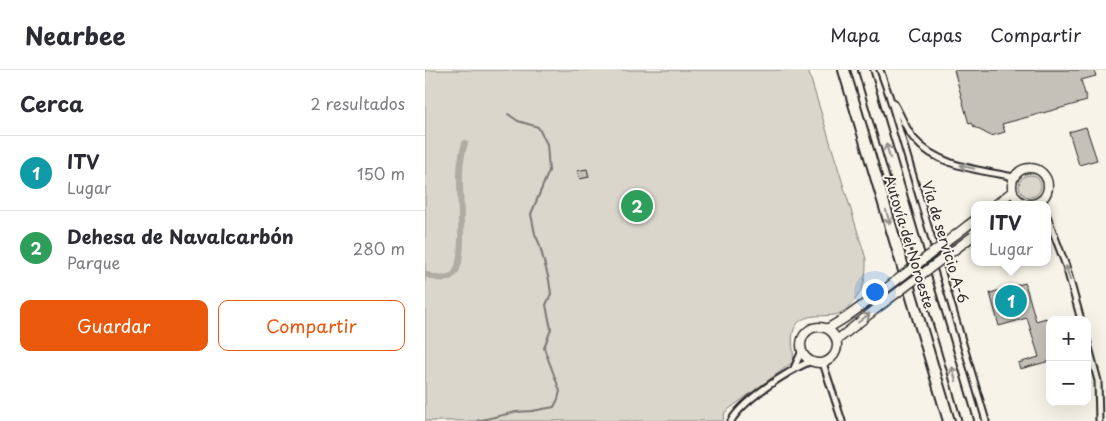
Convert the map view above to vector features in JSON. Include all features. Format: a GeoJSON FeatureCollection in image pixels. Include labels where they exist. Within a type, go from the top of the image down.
{"type":"FeatureCollection","features":[{"type":"Feature","properties":{"kind":"highway","name":"Autovía del Noroeste"},"geometry":{"type":"LineString","coordinates":[[843,70],[947,421]]}},
{"type":"Feature","properties":{"kind":"highway","name":"Autovía del Noroeste"},"geometry":{"type":"LineString","coordinates":[[864,70],[967,421]]}},
{"type":"Feature","properties":{"kind":"street","name":"Vía de servicio A-6"},"geometry":{"type":"LineString","coordinates":[[879,70],[889,95],[986,421]]}},
{"type":"Feature","properties":{"kind":"street"},"geometry":{"type":"LineString","coordinates":[[889,95],[904,124],[914,139],[924,149],[941,159],[960,166],[1015,177]]}},
{"type":"Feature","properties":{"kind":"street"},"geometry":{"type":"LineString","coordinates":[[1017,201],[1013,191],[1013,181],[1018,173],[1027,168],[1032,168],[1042,172],[1047,180],[1048,186],[1043,201]]}},
{"type":"Feature","properties":{"kind":"street"},"geometry":{"type":"LineString","coordinates":[[1000,201],[1013,191]]}},
{"type":"Feature","properties":{"kind":"street"},"geometry":{"type":"LineString","coordinates":[[793,369],[802,351],[802,341],[806,332],[816,327],[827,328],[845,318],[971,223]]}},
{"type":"Feature","properties":{"kind":"street"},"geometry":{"type":"LineString","coordinates":[[1051,227],[1066,266],[1080,316]]}},
{"type":"Feature","properties":{"kind":"street"},"geometry":{"type":"LineString","coordinates":[[837,340],[971,237]]}},
{"type":"Feature","properties":{"kind":"street"},"geometry":{"type":"LineString","coordinates":[[731,421],[743,406],[793,369],[811,361],[823,363],[835,355],[837,340],[827,328]]}},
{"type":"Feature","properties":{"kind":"street"},"geometry":{"type":"LineString","coordinates":[[802,351],[811,361]]}},
{"type":"Feature","properties":{"kind":"street"},"geometry":{"type":"LineString","coordinates":[[1091,355],[1098,381],[1099,421]]}},
{"type":"Feature","properties":{"kind":"street"},"geometry":{"type":"LineString","coordinates":[[823,363],[842,421]]}},
{"type":"Feature","properties":{"kind":"shaded area"},"geometry":{"type":"Polygon","coordinates":[[[425,70],[808,70],[866,259],[865,279],[860,292],[853,303],[839,314],[809,317],[797,324],[792,338],[793,362],[725,412],[723,421],[425,421],[425,70]]]}},
{"type":"Feature","properties":{"kind":"shaded area"},"geometry":{"type":"Polygon","coordinates":[[[1030,175],[1038,178],[1041,186],[1038,194],[1030,197],[1022,194],[1019,186],[1022,178],[1030,175]]]}},
{"type":"Feature","properties":{"kind":"building"},"geometry":{"type":"Polygon","coordinates":[[[954,70],[1094,70],[1096,76],[1081,80],[1087,101],[1002,124],[1005,132],[991,136],[974,127],[972,123],[969,124],[954,70]]]}},
{"type":"Feature","properties":{"kind":"building"},"geometry":{"type":"Polygon","coordinates":[[[1086,127],[1097,160],[1079,165],[1069,132],[1086,127]]]}},
{"type":"Feature","properties":{"kind":"building"},"geometry":{"type":"Polygon","coordinates":[[[587,169],[589,177],[580,179],[577,171],[587,169]]]}},
{"type":"Feature","properties":{"kind":"building"},"geometry":{"type":"Polygon","coordinates":[[[1025,283],[1036,321],[1046,318],[1046,362],[1020,369],[1018,363],[1039,357],[1027,318],[999,326],[990,293],[1025,283]]]}},
{"type":"Feature","properties":{"kind":"waterway"},"geometry":{"type":"LineString","coordinates":[[477,421],[516,412],[554,407],[560,391],[544,348],[551,329],[546,305],[551,294],[531,214],[549,171],[547,144],[538,127],[518,121],[508,114]]}},
{"type":"Feature","properties":{"kind":"waterway"},"geometry":{"type":"LineString","coordinates":[[425,274],[444,279],[454,274],[458,267],[461,242],[460,170],[465,143]]}},
{"type":"Feature","properties":{"kind":"place","name":"Dehesa de Navalcarbón"},"geometry":{"type":"Point","coordinates":[637,206]}},
{"type":"Feature","properties":{"kind":"place","name":"ITV"},"geometry":{"type":"Point","coordinates":[1011,301]}}]}
